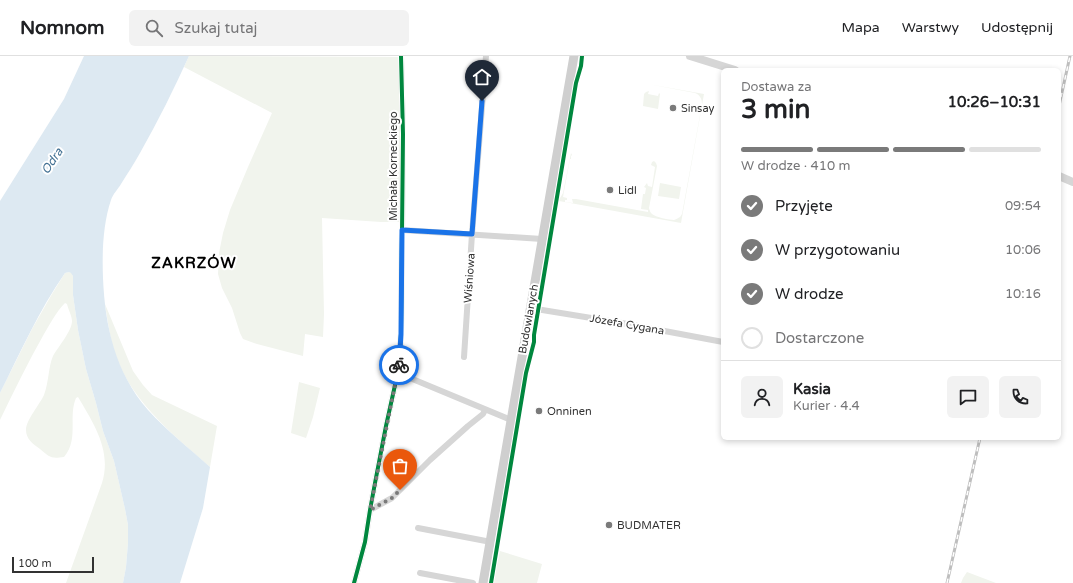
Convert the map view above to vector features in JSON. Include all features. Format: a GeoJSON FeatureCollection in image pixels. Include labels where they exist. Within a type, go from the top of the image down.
{"type":"FeatureCollection","features":[{"type":"Feature","properties":{"kind":"main road","name":"Budowlanych"},"geometry":{"type":"LineString","coordinates":[[483,583],[574,56]]}},
{"type":"Feature","properties":{"kind":"street","name":"Michała Korneckiego"},"geometry":{"type":"LineString","coordinates":[[354,583],[365,542],[386,426],[399,367],[401,334],[403,134],[401,56]]}},
{"type":"Feature","properties":{"kind":"street","name":"Wiśniowa"},"geometry":{"type":"LineString","coordinates":[[464,357],[486,56]]}},
{"type":"Feature","properties":{"kind":"street"},"geometry":{"type":"LineString","coordinates":[[690,56],[729,68]]}},
{"type":"Feature","properties":{"kind":"street"},"geometry":{"type":"LineString","coordinates":[[1061,177],[1073,182]]}},
{"type":"Feature","properties":{"kind":"street"},"geometry":{"type":"LineString","coordinates":[[402,230],[542,239]]}},
{"type":"Feature","properties":{"kind":"street","name":"Józefa Cygana"},"geometry":{"type":"LineString","coordinates":[[530,308],[721,342]]}},
{"type":"Feature","properties":{"kind":"street"},"geometry":{"type":"LineString","coordinates":[[398,373],[511,420]]}},
{"type":"Feature","properties":{"kind":"street"},"geometry":{"type":"LineString","coordinates":[[370,510],[392,498],[430,460],[483,414],[485,410]]}},
{"type":"Feature","properties":{"kind":"street"},"geometry":{"type":"LineString","coordinates":[[418,528],[491,542]]}},
{"type":"Feature","properties":{"kind":"street"},"geometry":{"type":"LineString","coordinates":[[420,573],[473,583]]}},
{"type":"Feature","properties":{"kind":"shaded area"},"geometry":{"type":"Polygon","coordinates":[[[189,56],[401,57],[402,222],[322,218],[323,337],[305,334],[303,356],[243,339],[232,308],[222,288],[218,274],[219,253],[230,210],[272,113],[184,67],[189,56]]]}},
{"type":"Feature","properties":{"kind":"shaded area"},"geometry":{"type":"Polygon","coordinates":[[[648,84],[704,94],[681,223],[559,201],[563,193],[571,153],[572,155],[563,197],[567,198],[565,202],[573,203],[572,199],[576,199],[648,212],[648,210],[641,209],[643,194],[645,194],[646,188],[644,187],[647,183],[648,186],[652,187],[655,167],[651,165],[654,161],[657,166],[649,208],[650,211],[654,215],[666,219],[674,220],[680,217],[682,214],[702,100],[695,93],[648,84]]]}},
{"type":"Feature","properties":{"kind":"shaded area"},"geometry":{"type":"Polygon","coordinates":[[[649,91],[648,94],[658,96],[659,93],[660,94],[658,109],[643,106],[644,94],[649,91]]]}},
{"type":"Feature","properties":{"kind":"shaded area"},"geometry":{"type":"Polygon","coordinates":[[[660,183],[681,187],[679,199],[658,196],[660,183]]]}},
{"type":"Feature","properties":{"kind":"shaded area"},"geometry":{"type":"Polygon","coordinates":[[[65,273],[72,273],[73,276],[73,295],[86,369],[103,431],[114,461],[128,525],[126,567],[123,583],[66,583],[102,483],[105,460],[100,438],[78,397],[76,398],[74,405],[71,443],[64,457],[56,458],[48,456],[32,443],[26,433],[28,422],[44,395],[53,356],[71,325],[72,319],[67,304],[65,303],[53,318],[0,420],[0,393],[32,329],[65,273]]]}},
{"type":"Feature","properties":{"kind":"shaded area"},"geometry":{"type":"Polygon","coordinates":[[[105,304],[133,371],[152,395],[217,426],[210,467],[165,427],[151,412],[128,381],[112,344],[105,304]]]}},
{"type":"Feature","properties":{"kind":"shaded area"},"geometry":{"type":"Polygon","coordinates":[[[299,382],[320,388],[306,438],[291,433],[299,382]]]}},
{"type":"Feature","properties":{"kind":"shaded area"},"geometry":{"type":"Polygon","coordinates":[[[500,551],[542,564],[537,583],[493,583],[500,551]]]}},
{"type":"Feature","properties":{"kind":"shaded area"},"geometry":{"type":"Polygon","coordinates":[[[967,572],[996,583],[961,583],[967,572]]]}},
{"type":"Feature","properties":{"kind":"water","name":"Odra"},"geometry":{"type":"Polygon","coordinates":[[[84,56],[189,56],[147,141],[112,198],[108,209],[105,228],[103,258],[104,296],[109,331],[127,380],[155,418],[210,467],[203,508],[180,583],[123,583],[126,567],[128,525],[114,461],[103,431],[86,369],[78,330],[73,295],[73,276],[71,273],[65,273],[47,302],[30,332],[0,393],[0,201],[64,99],[84,56]]]}},
{"type":"Feature","properties":{"kind":"railway"},"geometry":{"type":"LineString","coordinates":[[1061,97],[1070,56]]}},
{"type":"Feature","properties":{"kind":"railway"},"geometry":{"type":"LineString","coordinates":[[947,583],[980,440]]}},
{"type":"Feature","properties":{"kind":"cycle path"},"geometry":{"type":"LineString","coordinates":[[354,583],[365,542],[386,426],[399,367],[401,334],[403,134],[401,56]]}},
{"type":"Feature","properties":{"kind":"cycle path"},"geometry":{"type":"LineString","coordinates":[[491,583],[526,373],[534,342],[576,83],[582,56]]}},
{"type":"Feature","properties":{"kind":"way so far"},"geometry":{"type":"LineString","coordinates":[[399,365],[370,510],[392,498],[400,490]]}},
{"type":"Feature","properties":{"kind":"place","name":"Sinsay"},"geometry":{"type":"Point","coordinates":[673,108]}},
{"type":"Feature","properties":{"kind":"place","name":"Lidl"},"geometry":{"type":"Point","coordinates":[610,190]}},
{"type":"Feature","properties":{"kind":"place","name":"Onninen"},"geometry":{"type":"Point","coordinates":[539,411]}},
{"type":"Feature","properties":{"kind":"place","name":"BUDMATER"},"geometry":{"type":"Point","coordinates":[609,525]}},
{"type":"Feature","properties":{"kind":"district","name":"ZAKRZÓW"},"geometry":{"type":"Point","coordinates":[194,263]}},
{"type":"Feature","properties":{"kind":"route"},"geometry":{"type":"LineString","coordinates":[[399,365],[401,334],[402,230],[472,234],[482,101]]}}]}
